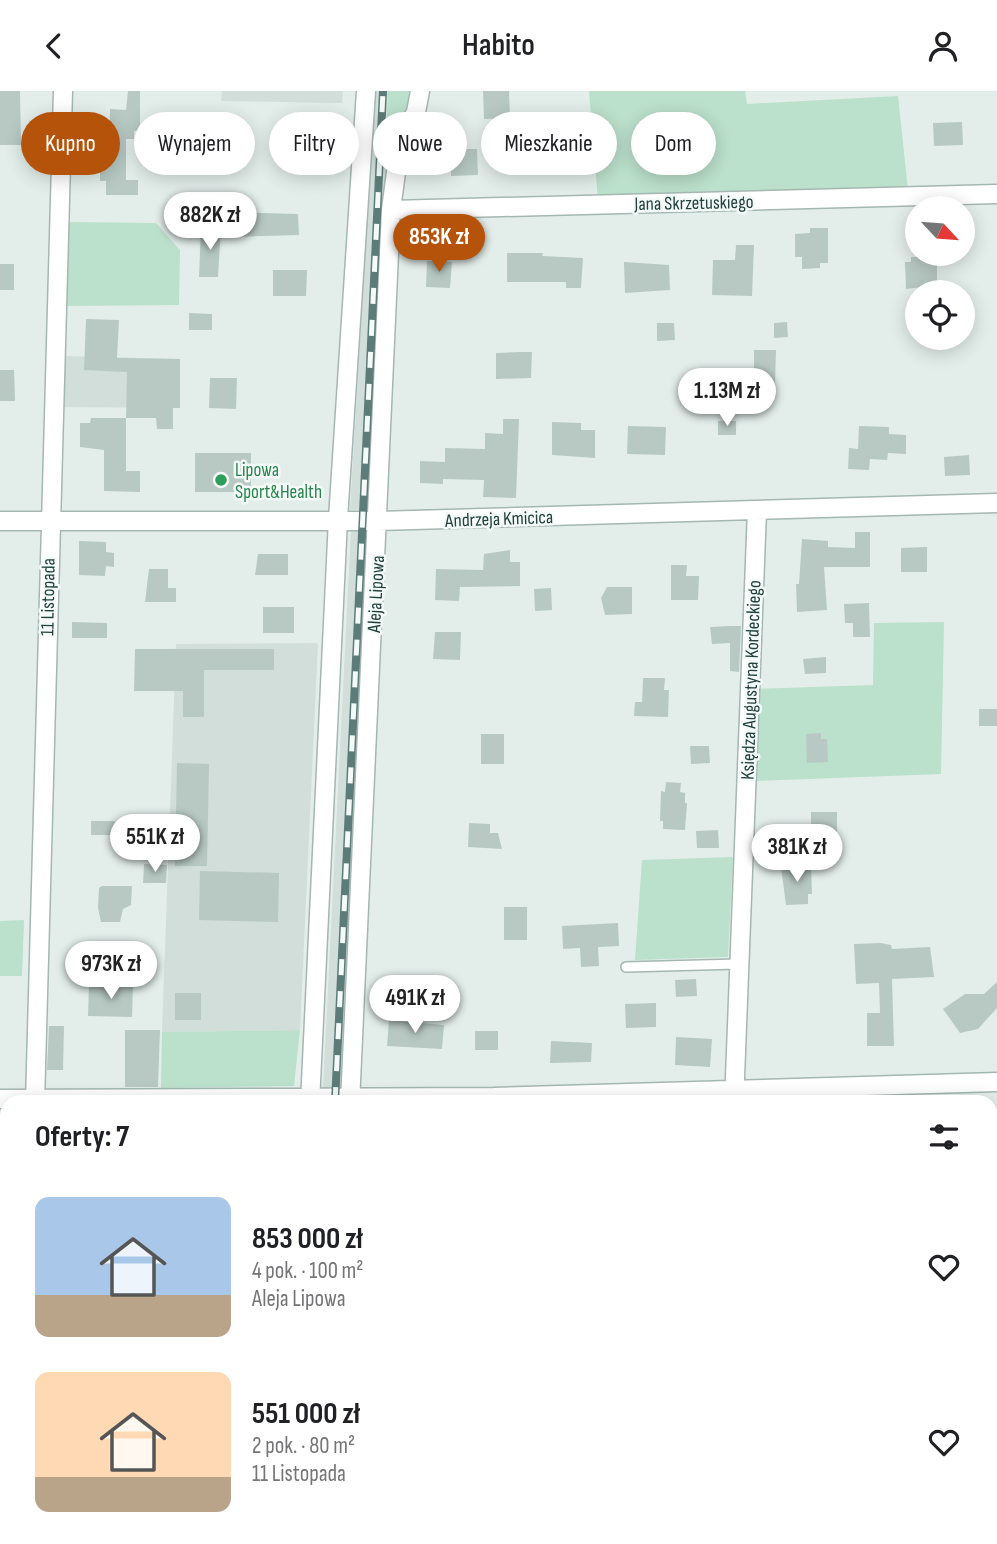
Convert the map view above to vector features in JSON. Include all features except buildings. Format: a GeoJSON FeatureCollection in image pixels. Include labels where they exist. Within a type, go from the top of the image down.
{"type":"FeatureCollection","features":[{"type":"Feature","properties":{"kind":"street","name":"11 Listopada"},"geometry":{"type":"LineString","coordinates":[[35,1095],[63,91]]}},
{"type":"Feature","properties":{"kind":"street"},"geometry":{"type":"LineString","coordinates":[[310,1095],[338,519],[366,91]]}},
{"type":"Feature","properties":{"kind":"street","name":"Aleja Lipowa"},"geometry":{"type":"LineString","coordinates":[[350,1095],[391,210],[400,142],[416,112],[419,91]]}},
{"type":"Feature","properties":{"kind":"street","name":"Jana Skrzetuskiego"},"geometry":{"type":"LineString","coordinates":[[391,210],[997,194]]}},
{"type":"Feature","properties":{"kind":"street","name":"Andrzeja Kmicica"},"geometry":{"type":"LineString","coordinates":[[0,521],[378,521],[997,503]]}},
{"type":"Feature","properties":{"kind":"street","name":"Księdza Augustyna Kordeckiego"},"geometry":{"type":"LineString","coordinates":[[734,1095],[757,510]]}},
{"type":"Feature","properties":{"kind":"street"},"geometry":{"type":"LineString","coordinates":[[753,1095],[997,1082]]}},
{"type":"Feature","properties":{"kind":"lane"},"geometry":{"type":"LineString","coordinates":[[626,967],[738,964]]}},
{"type":"Feature","properties":{"kind":"shaded area"},"geometry":{"type":"Polygon","coordinates":[[[222,91],[343,91],[342,103],[221,101],[222,91]]]}},
{"type":"Feature","properties":{"kind":"shaded area"},"geometry":{"type":"Polygon","coordinates":[[[375,91],[388,91],[387,112],[374,112],[375,91]]]}},
{"type":"Feature","properties":{"kind":"shaded area"},"geometry":{"type":"Polygon","coordinates":[[[373,125],[373,175],[390,175],[370,509],[350,510],[373,125]]]}},
{"type":"Feature","properties":{"kind":"shaded area"},"geometry":{"type":"Polygon","coordinates":[[[64,356],[180,359],[180,408],[63,407],[64,356]]]}},
{"type":"Feature","properties":{"kind":"shaded area"},"geometry":{"type":"Polygon","coordinates":[[[351,530],[372,531],[347,1090],[323,1088],[351,530]]]}},
{"type":"Feature","properties":{"kind":"shaded area"},"geometry":{"type":"Polygon","coordinates":[[[318,643],[300,1030],[162,1032],[176,644],[318,643]]]}},
{"type":"Feature","properties":{"kind":"green space"},"geometry":{"type":"Polygon","coordinates":[[[388,91],[409,91],[405,112],[387,112],[388,91]]]}},
{"type":"Feature","properties":{"kind":"green space"},"geometry":{"type":"Polygon","coordinates":[[[589,91],[745,91],[747,104],[898,96],[908,190],[598,200],[596,175],[617,175],[617,112],[591,112],[589,91]]]}},
{"type":"Feature","properties":{"kind":"green space"},"geometry":{"type":"Polygon","coordinates":[[[67,222],[156,223],[180,250],[179,305],[64,306],[67,222]]]}},
{"type":"Feature","properties":{"kind":"green space"},"geometry":{"type":"Polygon","coordinates":[[[944,622],[941,774],[754,781],[756,689],[873,685],[874,623],[944,622]]]}},
{"type":"Feature","properties":{"kind":"green space"},"geometry":{"type":"Polygon","coordinates":[[[733,857],[728,957],[635,960],[642,860],[733,857]]]}},
{"type":"Feature","properties":{"kind":"green space"},"geometry":{"type":"Polygon","coordinates":[[[24,920],[22,976],[0,976],[0,921],[24,920]]]}},
{"type":"Feature","properties":{"kind":"green space"},"geometry":{"type":"Polygon","coordinates":[[[300,1030],[294,1086],[161,1088],[162,1032],[300,1030]]]}},
{"type":"Feature","properties":{"kind":"railway"},"geometry":{"type":"LineString","coordinates":[[335,1095],[383,91]]}},
{"type":"Feature","properties":{"kind":"place","name":"Lipowa Sport&Health"},"geometry":{"type":"Point","coordinates":[221,480]}}]}
